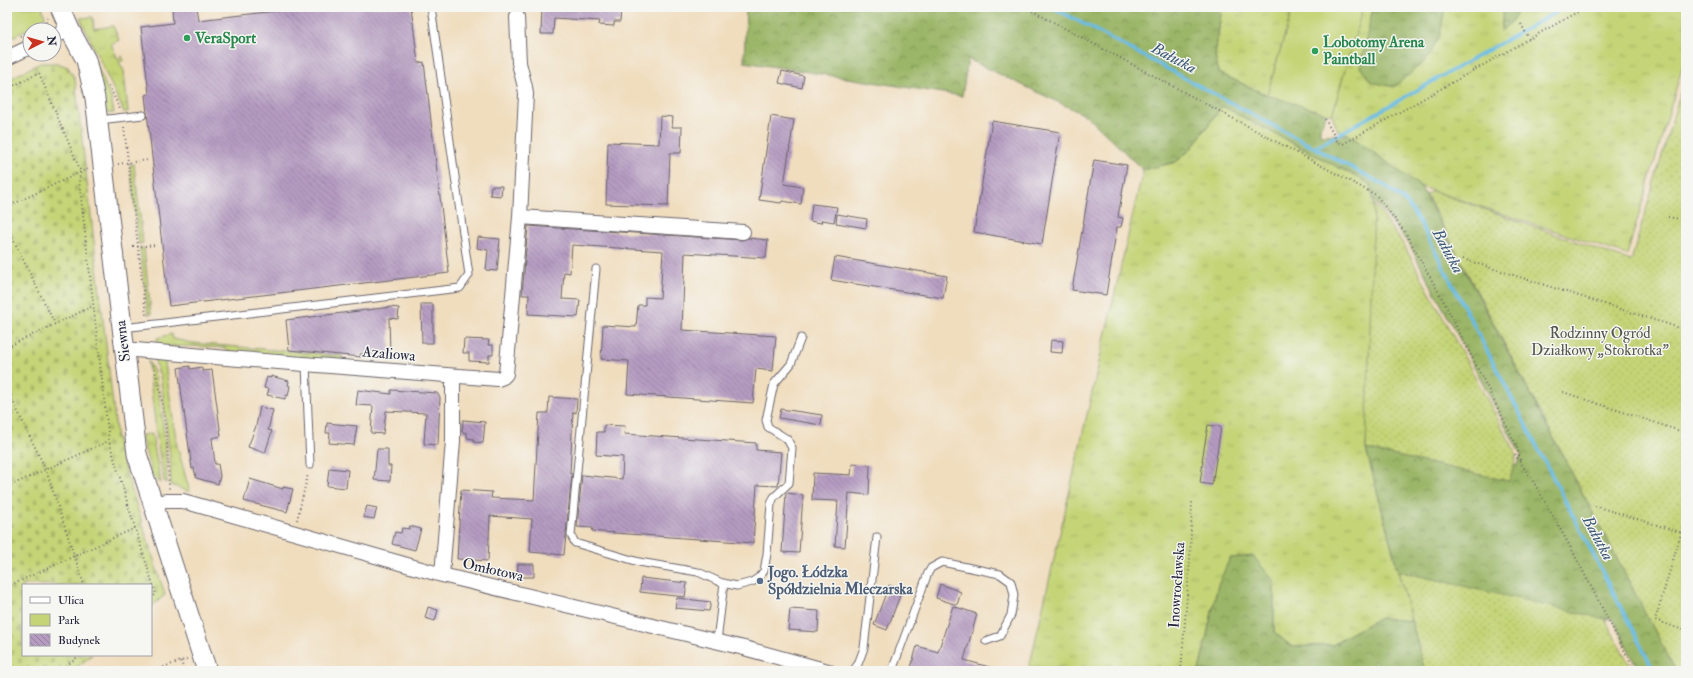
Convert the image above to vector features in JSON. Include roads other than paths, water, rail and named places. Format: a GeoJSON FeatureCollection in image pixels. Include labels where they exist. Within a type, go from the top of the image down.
{"type":"FeatureCollection","features":[{"type":"Feature","properties":{"kind":"street","name":"Siewna"},"geometry":{"type":"LineString","coordinates":[[60,7],[61,22]]}},
{"type":"Feature","properties":{"kind":"street"},"geometry":{"type":"LineString","coordinates":[[517,17],[519,63],[526,94],[520,217],[743,232]]}},
{"type":"Feature","properties":{"kind":"street","name":"Siewna"},"geometry":{"type":"LineString","coordinates":[[62,33],[88,69],[95,98],[137,454],[207,671]]}},
{"type":"Feature","properties":{"kind":"street"},"geometry":{"type":"LineString","coordinates":[[7,58],[22,51]]}},
{"type":"Feature","properties":{"kind":"street","name":"Azaliowa"},"geometry":{"type":"LineString","coordinates":[[124,349],[498,379],[506,374],[520,217]]}},
{"type":"Feature","properties":{"kind":"street"},"geometry":{"type":"LineString","coordinates":[[442,575],[453,441],[453,376]]}},
{"type":"Feature","properties":{"kind":"street","name":"Omłotowa"},"geometry":{"type":"LineString","coordinates":[[152,504],[166,501],[183,501],[442,575],[718,641],[828,671]]}},
{"type":"Feature","properties":{"kind":"lane"},"geometry":{"type":"LineString","coordinates":[[121,328],[460,288],[469,275],[431,7]]}},
{"type":"Feature","properties":{"kind":"lane"},"geometry":{"type":"LineString","coordinates":[[97,120],[143,115]]}},
{"type":"Feature","properties":{"kind":"lane"},"geometry":{"type":"LineString","coordinates":[[596,269],[571,535],[575,543],[627,560],[698,572],[724,583],[737,586],[752,582],[758,578],[764,571],[768,554],[771,504],[774,497],[789,483],[792,448],[787,439],[768,427],[766,420],[774,384],[791,364],[801,338]]}},
{"type":"Feature","properties":{"kind":"lane"},"geometry":{"type":"LineString","coordinates":[[306,364],[310,465]]}},
{"type":"Feature","properties":{"kind":"lane"},"geometry":{"type":"LineString","coordinates":[[853,671],[858,664],[864,648],[877,537]]}},
{"type":"Feature","properties":{"kind":"lane"},"geometry":{"type":"LineString","coordinates":[[891,671],[896,662],[928,573],[931,568],[942,562],[1000,574],[1011,582],[1014,595],[1011,615],[1000,636],[986,640]]}},
{"type":"Feature","properties":{"kind":"lane"},"geometry":{"type":"LineString","coordinates":[[718,641],[724,583]]}},
{"type":"Feature","properties":{"kind":"waterway","name":"Bałutka"},"geometry":{"type":"LineString","coordinates":[[1052,7],[1384,185],[1407,203],[1422,226],[1654,671]]}},
{"type":"Feature","properties":{"kind":"waterway"},"geometry":{"type":"LineString","coordinates":[[1316,147],[1565,7]]}},
{"type":"Feature","properties":{"kind":"place","name":"VeraSport"},"geometry":{"type":"Point","coordinates":[187,38]}},
{"type":"Feature","properties":{"kind":"place","name":"Lobotomy Arena Paintball"},"geometry":{"type":"Point","coordinates":[1315,51]}},
{"type":"Feature","properties":{"kind":"place","name":"Jogo. Łódzka Spółdzielnia Mleczarska"},"geometry":{"type":"Point","coordinates":[760,581]}},
{"type":"Feature","properties":{"kind":"park label","name":"Rodzinny Ogród Działkowy „Stokrotka”"},"geometry":{"type":"Point","coordinates":[1600,342]}}]}
